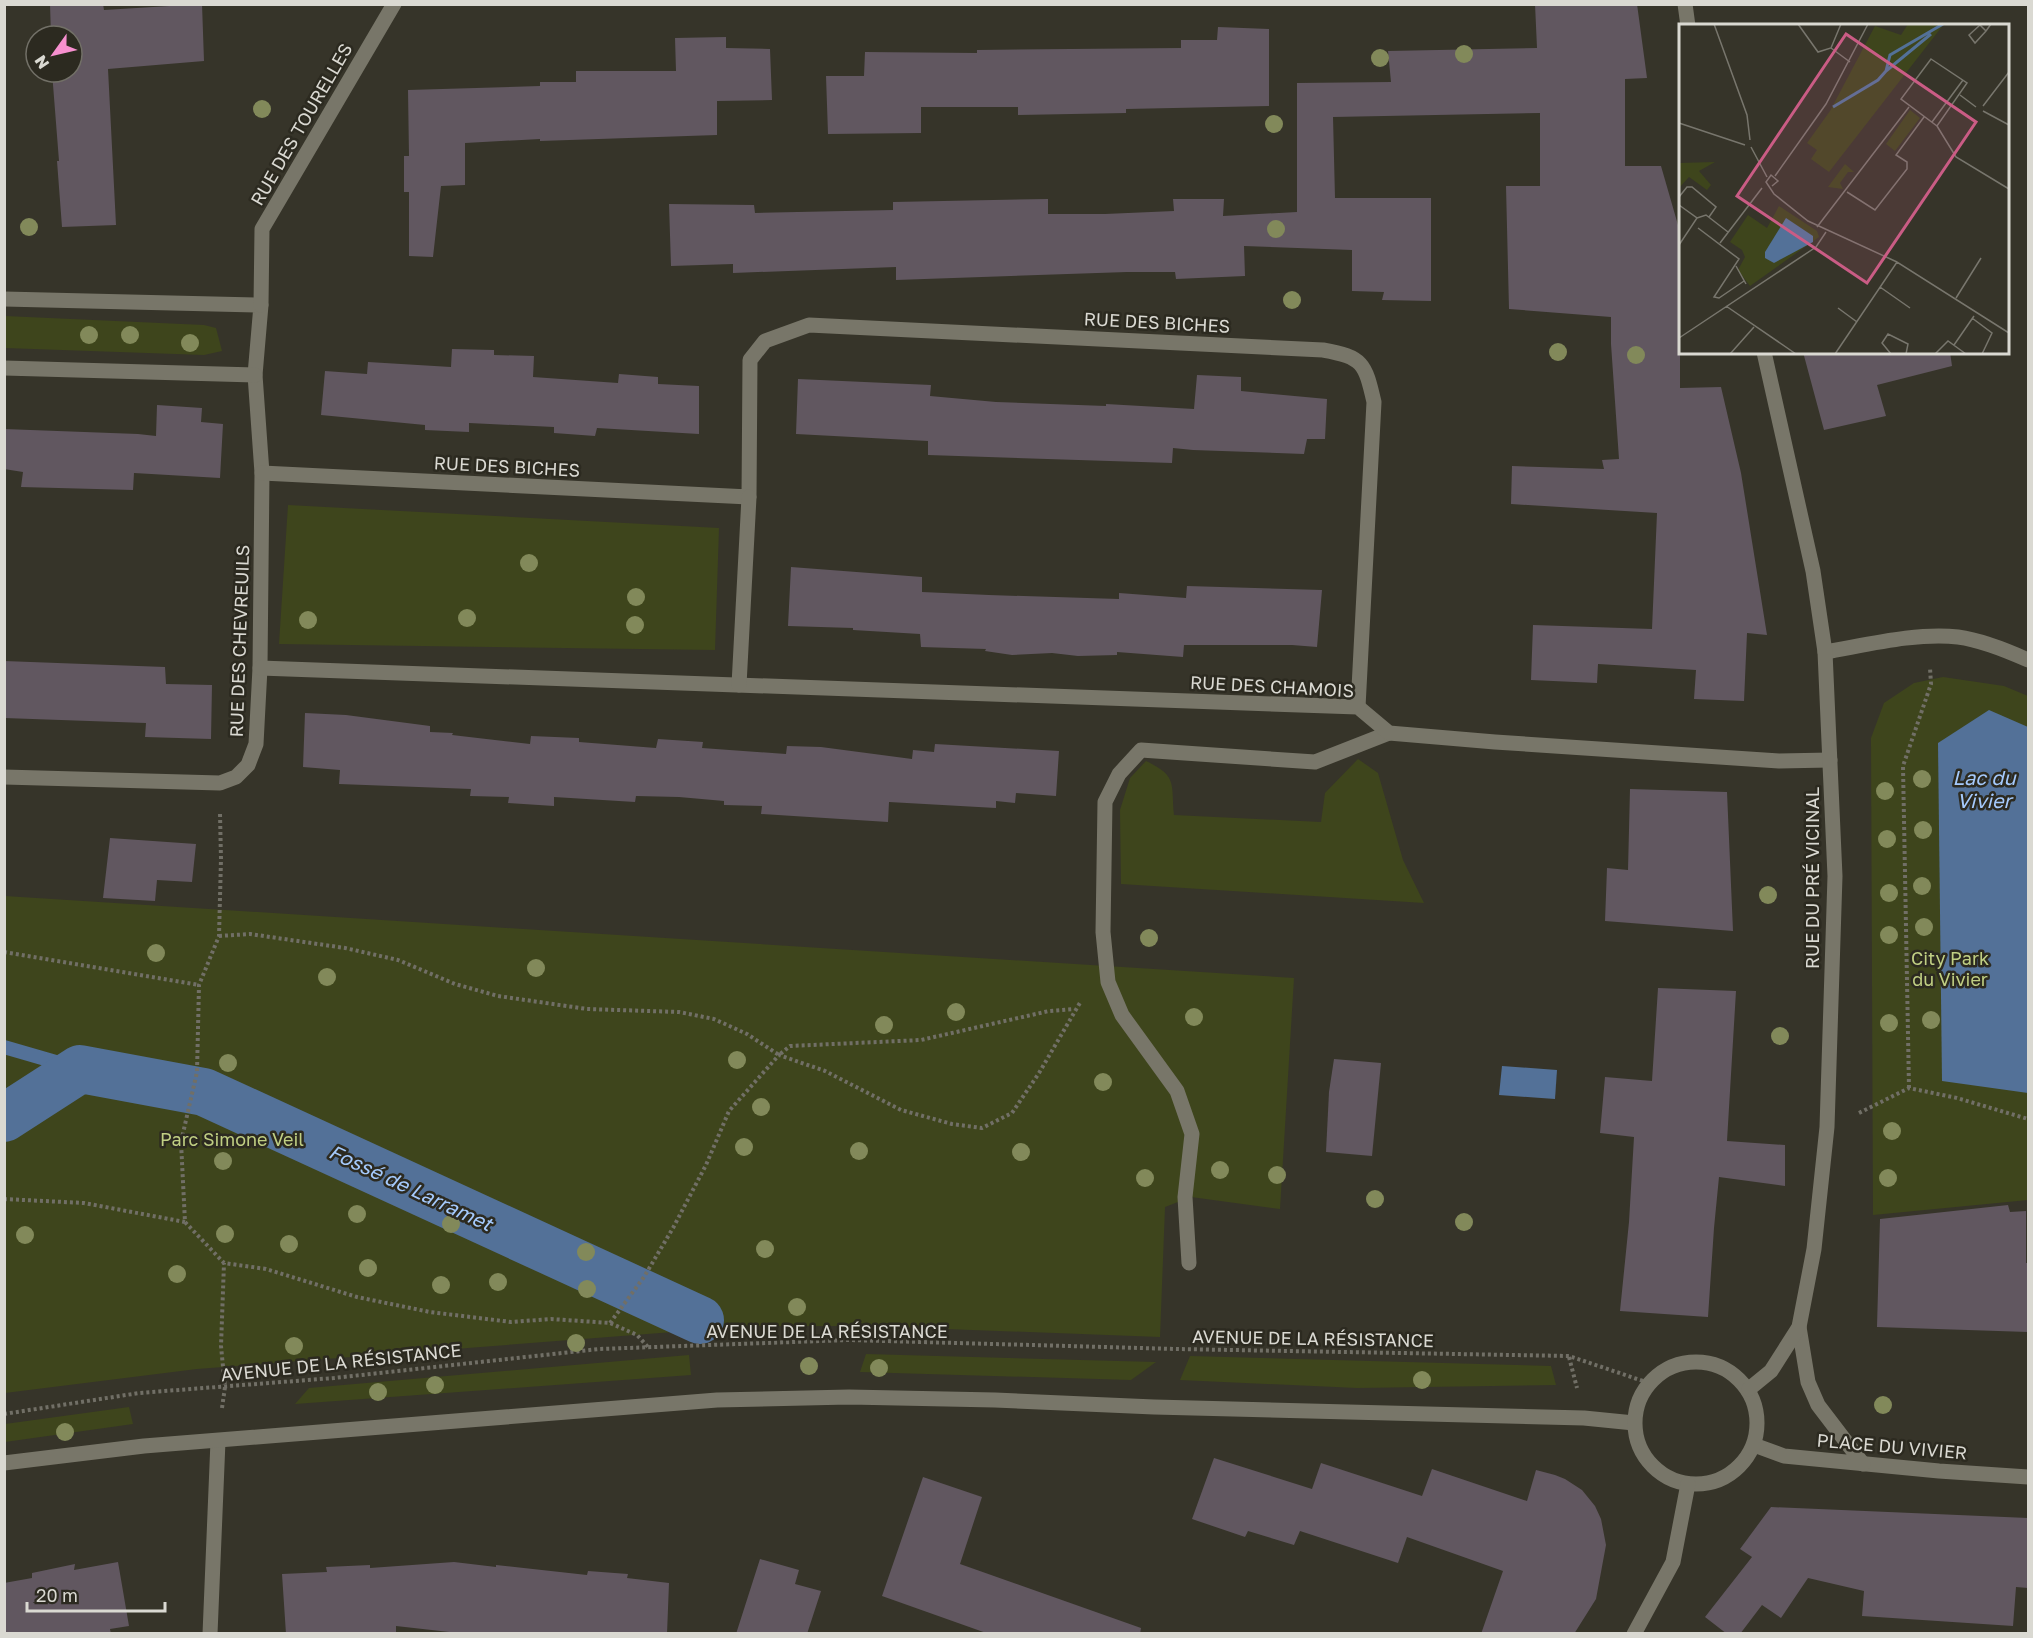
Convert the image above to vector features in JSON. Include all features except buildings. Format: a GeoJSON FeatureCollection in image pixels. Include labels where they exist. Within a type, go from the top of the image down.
{"type":"FeatureCollection","features":[{"type":"Feature","properties":{"kind":"street","name":"RUE DES TOURELLES"},"geometry":{"type":"LineString","coordinates":[[261,305],[262,229],[394,4]]}},
{"type":"Feature","properties":{"kind":"street"},"geometry":{"type":"LineString","coordinates":[[1685,4],[1688,24]]}},
{"type":"Feature","properties":{"kind":"street"},"geometry":{"type":"LineString","coordinates":[[4,299],[261,305]]}},
{"type":"Feature","properties":{"kind":"street","name":"RUE DES CHEVREUILS"},"geometry":{"type":"LineString","coordinates":[[220,783],[236,777],[248,765],[256,744],[260,668],[262,473],[255,375],[261,305]]}},
{"type":"Feature","properties":{"kind":"street","name":"RUE DES BICHES"},"geometry":{"type":"LineString","coordinates":[[739,685],[749,497],[750,360],[765,341],[809,325],[1323,350],[1349,355],[1367,372],[1374,402],[1358,707]]}},
{"type":"Feature","properties":{"kind":"street","name":"RUE DU PRÉ VICINAL"},"geometry":{"type":"LineString","coordinates":[[1749,1389],[1770,1371],[1799,1327],[1814,1249],[1827,1127],[1835,876],[1825,652],[1813,571],[1764,354]]}},
{"type":"Feature","properties":{"kind":"street"},"geometry":{"type":"LineString","coordinates":[[4,368],[255,375]]}},
{"type":"Feature","properties":{"kind":"street","name":"RUE DES BICHES"},"geometry":{"type":"LineString","coordinates":[[262,473],[749,497]]}},
{"type":"Feature","properties":{"kind":"street"},"geometry":{"type":"LineString","coordinates":[[1825,652],[1929,636],[1959,638],[2012,653],[2028,660]]}},
{"type":"Feature","properties":{"kind":"street","name":"RUE DES CHAMOIS"},"geometry":{"type":"LineString","coordinates":[[260,668],[1358,707],[1389,733]]}},
{"type":"Feature","properties":{"kind":"street"},"geometry":{"type":"LineString","coordinates":[[1189,1263],[1185,1197],[1192,1134],[1177,1091],[1122,1015],[1108,982],[1103,932],[1105,802],[1119,774],[1141,750],[1315,762],[1389,733],[1779,761],[1830,760]]}},
{"type":"Feature","properties":{"kind":"street"},"geometry":{"type":"LineString","coordinates":[[4,777],[220,783]]}},
{"type":"Feature","properties":{"kind":"street"},"geometry":{"type":"LineString","coordinates":[[1799,1327],[1808,1382],[1818,1405],[1863,1464]]}},
{"type":"Feature","properties":{"kind":"street"},"geometry":{"type":"LineString","coordinates":[[1686,1361],[1710,1362],[1732,1372],[1749,1389],[1756,1407],[1758,1426],[1754,1445],[1743,1463],[1728,1476],[1709,1484],[1688,1484],[1667,1477],[1649,1463],[1639,1444],[1634,1423],[1636,1408],[1649,1383],[1664,1370],[1686,1361]]}},
{"type":"Feature","properties":{"kind":"street"},"geometry":{"type":"LineString","coordinates":[[4,1463],[144,1446],[717,1400],[849,1397],[995,1400],[1154,1407],[1584,1418],[1634,1423]]}},
{"type":"Feature","properties":{"kind":"street"},"geometry":{"type":"LineString","coordinates":[[210,1634],[218,1441]]}},
{"type":"Feature","properties":{"kind":"street","name":"PLACE DU VIVIER"},"geometry":{"type":"LineString","coordinates":[[1754,1445],[1784,1456],[2028,1477]]}},
{"type":"Feature","properties":{"kind":"street"},"geometry":{"type":"LineString","coordinates":[[1634,1634],[1672,1562],[1688,1484]]}},
{"type":"Feature","properties":{"kind":"path"},"geometry":{"type":"LineString","coordinates":[[1909,1088],[1903,766],[1931,684],[1929,636]]}},
{"type":"Feature","properties":{"kind":"path"},"geometry":{"type":"LineString","coordinates":[[184,1221],[181,1142],[197,1072],[199,985],[219,936],[220,783]]}},
{"type":"Feature","properties":{"kind":"path"},"geometry":{"type":"LineString","coordinates":[[219,936],[250,934],[345,948],[398,960],[455,984],[498,996],[587,1008],[679,1012],[714,1019],[747,1034],[779,1055],[825,1071],[902,1110],[952,1124],[982,1128],[1012,1113],[1039,1073],[1074,1009],[1085,995],[1108,982]]}},
{"type":"Feature","properties":{"kind":"path"},"geometry":{"type":"LineString","coordinates":[[4,952],[199,985]]}},
{"type":"Feature","properties":{"kind":"path"},"geometry":{"type":"LineString","coordinates":[[609,1323],[644,1277],[673,1228],[706,1165],[729,1110],[790,1046],[921,1040],[1049,1011],[1074,1009]]}},
{"type":"Feature","properties":{"kind":"path"},"geometry":{"type":"LineString","coordinates":[[1827,1127],[1909,1088],[1957,1098],[2028,1119]]}},
{"type":"Feature","properties":{"kind":"path"},"geometry":{"type":"LineString","coordinates":[[4,1199],[84,1203],[184,1221],[224,1263],[266,1269],[357,1297],[430,1312],[511,1322],[550,1319],[609,1323],[637,1335],[648,1347]]}},
{"type":"Feature","properties":{"kind":"path"},"geometry":{"type":"LineString","coordinates":[[224,1263],[221,1346],[225,1387]]}},
{"type":"Feature","properties":{"kind":"path","name":"AVENUE DE LA RÉSISTANCE"},"geometry":{"type":"LineString","coordinates":[[4,1414],[138,1393],[334,1378],[599,1348],[849,1340],[1569,1356],[1649,1383]]}},
{"type":"Feature","properties":{"kind":"green space"},"geometry":{"type":"Polygon","coordinates":[[[5,316],[204,325],[216,328],[222,351],[204,355],[5,348],[5,316]]]}},
{"type":"Feature","properties":{"kind":"green space"},"geometry":{"type":"Polygon","coordinates":[[[288,505],[719,528],[715,650],[279,644],[288,505]]]}},
{"type":"Feature","properties":{"kind":"green space","name":"City Park du Vivier"},"geometry":{"type":"Polygon","coordinates":[[[1943,677],[2004,686],[2028,696],[2028,1200],[1873,1215],[1871,738],[1884,703],[1914,683],[1943,677]]]}},
{"type":"Feature","properties":{"kind":"green space"},"geometry":{"type":"Polygon","coordinates":[[[1358,759],[1378,773],[1403,860],[1424,903],[1121,884],[1120,810],[1130,778],[1146,761],[1163,771],[1171,782],[1174,815],[1321,822],[1325,793],[1358,759]]]}},
{"type":"Feature","properties":{"kind":"green space","name":"Parc Simone Veil"},"geometry":{"type":"Polygon","coordinates":[[[5,896],[1294,978],[1280,1209],[1191,1197],[1165,1207],[1160,1337],[867,1326],[751,1326],[197,1369],[5,1393],[5,896]]]}},
{"type":"Feature","properties":{"kind":"green space"},"geometry":{"type":"Polygon","coordinates":[[[866,1354],[1156,1362],[1131,1380],[860,1372],[866,1354]]]}},
{"type":"Feature","properties":{"kind":"green space"},"geometry":{"type":"Polygon","coordinates":[[[689,1355],[691,1375],[295,1404],[309,1388],[689,1355]]]}},
{"type":"Feature","properties":{"kind":"green space"},"geometry":{"type":"Polygon","coordinates":[[[1190,1356],[1551,1366],[1556,1385],[1357,1388],[1180,1380],[1190,1356]]]}},
{"type":"Feature","properties":{"kind":"green space"},"geometry":{"type":"Polygon","coordinates":[[[129,1407],[133,1424],[5,1442],[5,1424],[129,1407]]]}},
{"type":"Feature","properties":{"kind":"water","name":"Lac du Vivier"},"geometry":{"type":"Polygon","coordinates":[[[1989,710],[2028,727],[2028,1093],[1942,1081],[1938,743],[1989,710]]]}},
{"type":"Feature","properties":{"kind":"water"},"geometry":{"type":"Polygon","coordinates":[[[1502,1066],[1557,1070],[1555,1099],[1499,1095],[1502,1066]]]}},
{"type":"Feature","properties":{"kind":"waterway","name":"Fossé de Larramet"},"geometry":{"type":"LineString","coordinates":[[4,1047],[80,1069]]}},
{"type":"Feature","properties":{"kind":"waterway","name":"Fossé de Larramet"},"geometry":{"type":"LineString","coordinates":[[4,1118],[80,1069],[204,1092],[700,1320]]}}]}
